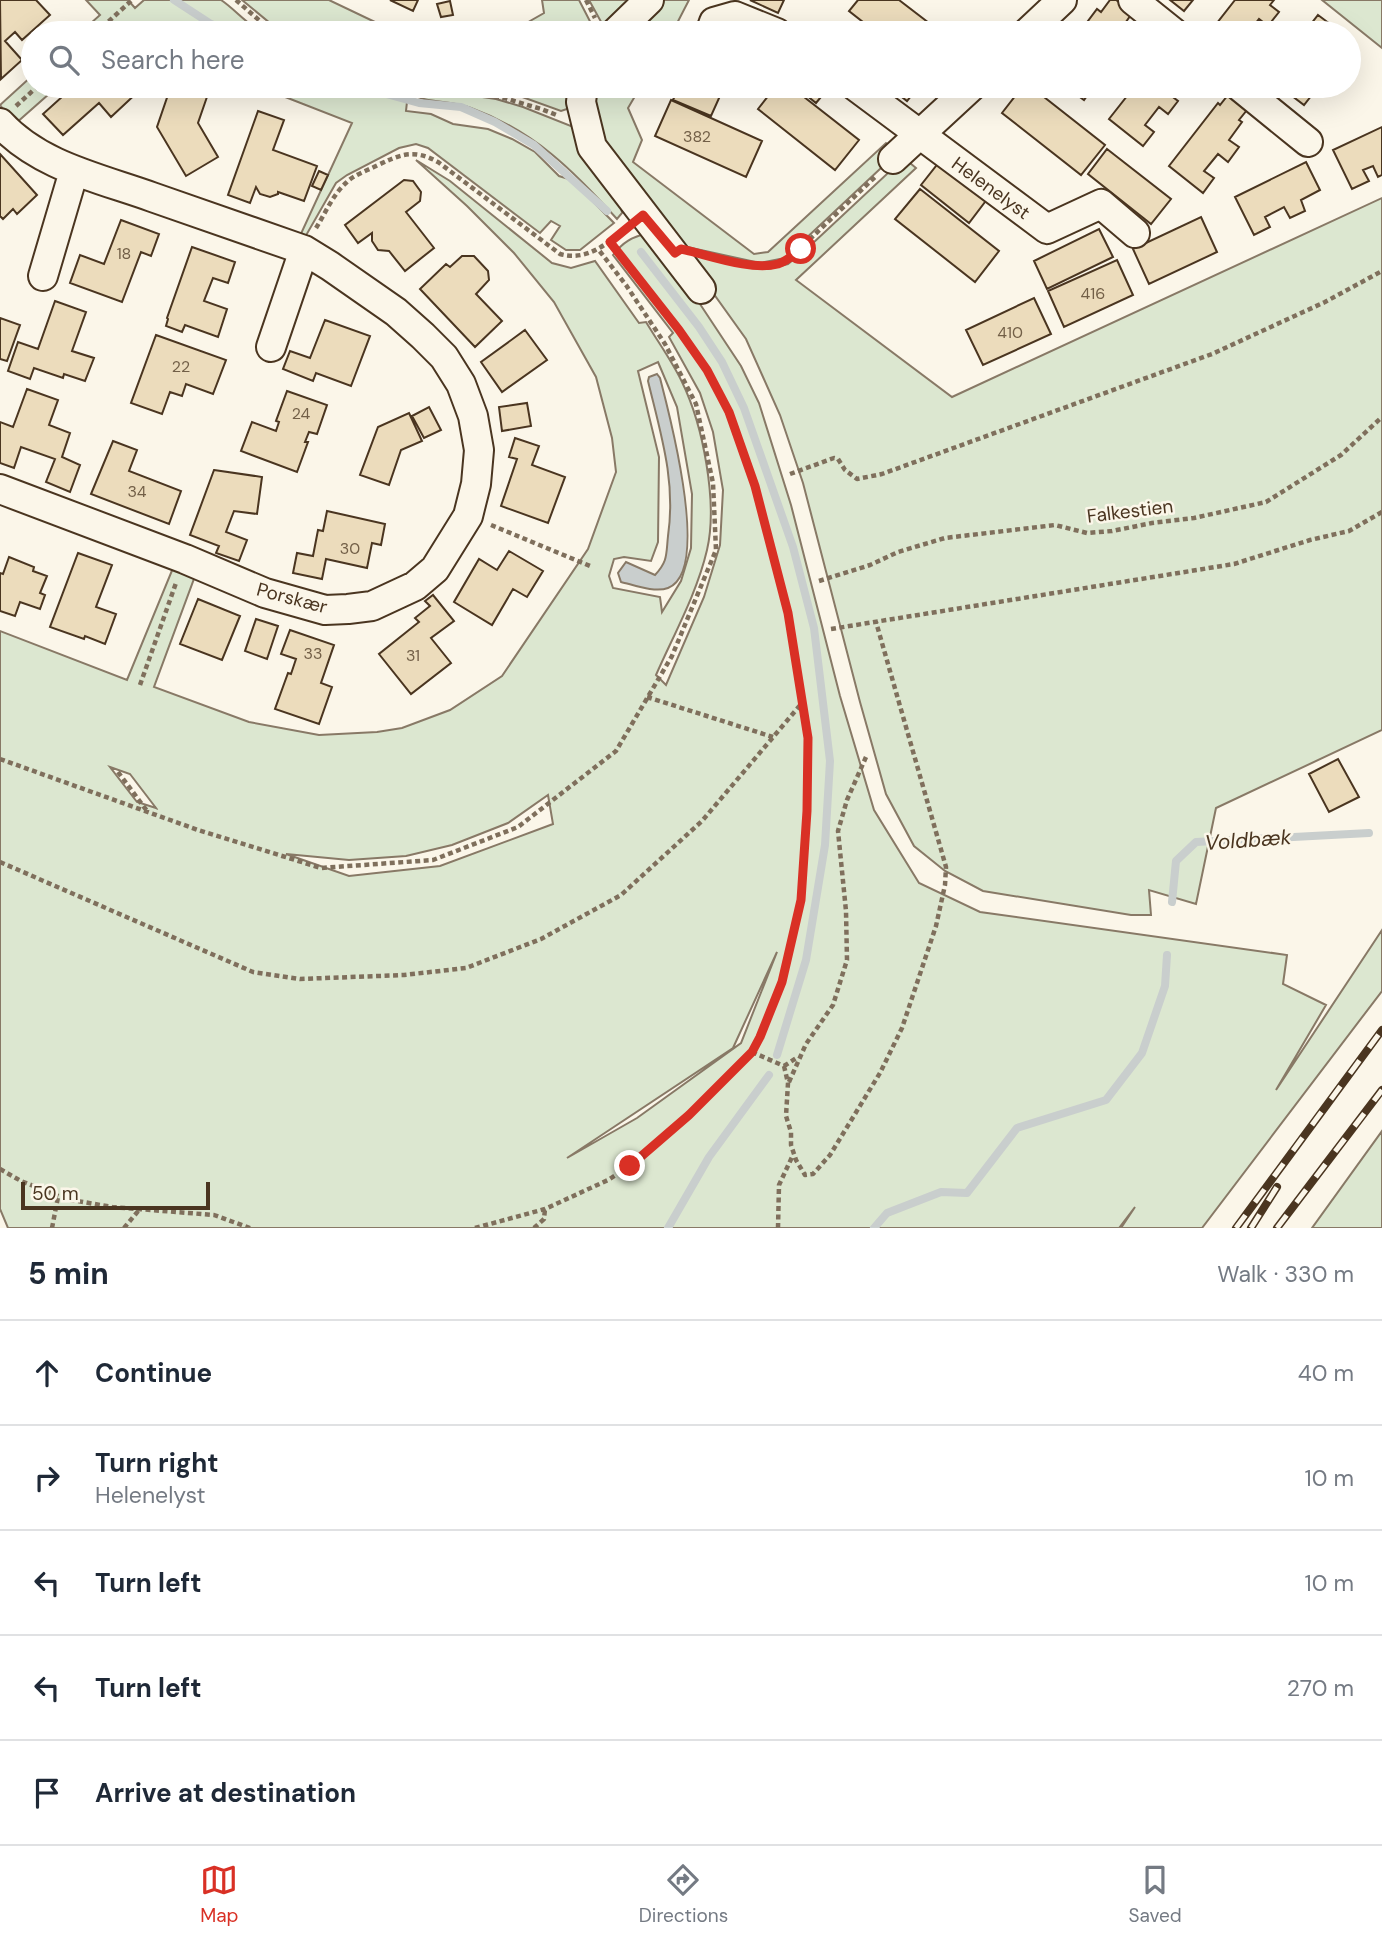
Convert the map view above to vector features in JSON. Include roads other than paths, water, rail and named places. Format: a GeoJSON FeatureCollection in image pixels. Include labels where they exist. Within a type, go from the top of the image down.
{"type":"FeatureCollection","features":[{"type":"Feature","properties":{"kind":"street"},"geometry":{"type":"LineString","coordinates":[[627,21],[649,0]]}},
{"type":"Feature","properties":{"kind":"street"},"geometry":{"type":"LineString","coordinates":[[1040,21],[1062,0]]}},
{"type":"Feature","properties":{"kind":"street"},"geometry":{"type":"LineString","coordinates":[[1133,0],[1159,21]]}},
{"type":"Feature","properties":{"kind":"street"},"geometry":{"type":"LineString","coordinates":[[718,21],[735,16],[747,21]]}},
{"type":"Feature","properties":{"kind":"street"},"geometry":{"type":"LineString","coordinates":[[582,98],[586,128],[597,155],[701,289]]}},
{"type":"Feature","properties":{"kind":"street","name":"Helenelyst"},"geometry":{"type":"LineString","coordinates":[[871,98],[1047,229],[1101,204],[1135,233]]}},
{"type":"Feature","properties":{"kind":"street"},"geometry":{"type":"LineString","coordinates":[[893,159],[959,98]]}},
{"type":"Feature","properties":{"kind":"street"},"geometry":{"type":"LineString","coordinates":[[1254,98],[1308,142]]}},
{"type":"Feature","properties":{"kind":"street","name":"Porskær"},"geometry":{"type":"LineString","coordinates":[[0,123],[28,148],[74,170],[303,250],[330,266],[396,312],[444,356],[461,384],[473,416],[479,450],[476,484],[468,516],[435,569],[415,586],[372,606],[348,609],[326,610],[265,593],[185,559],[0,489]]}},
{"type":"Feature","properties":{"kind":"street"},"geometry":{"type":"LineString","coordinates":[[43,276],[74,170]]}},
{"type":"Feature","properties":{"kind":"street"},"geometry":{"type":"LineString","coordinates":[[271,347],[303,250]]}},
{"type":"Feature","properties":{"kind":"waterway"},"geometry":{"type":"LineString","coordinates":[[174,0],[206,21]]}},
{"type":"Feature","properties":{"kind":"waterway"},"geometry":{"type":"LineString","coordinates":[[401,98],[419,103],[461,107],[495,122],[534,145],[607,211]]}},
{"type":"Feature","properties":{"kind":"waterway"},"geometry":{"type":"LineString","coordinates":[[641,252],[699,327],[722,362],[744,408],[793,547],[814,628],[830,761],[825,845],[806,960],[777,1055]]}},
{"type":"Feature","properties":{"kind":"waterway","name":"Voldbæk"},"geometry":{"type":"LineString","coordinates":[[1172,902],[1176,861],[1196,842],[1369,833]]}},
{"type":"Feature","properties":{"kind":"waterway","name":"Voldbæk"},"geometry":{"type":"LineString","coordinates":[[874,1228],[887,1213],[941,1192],[967,1193],[1017,1128],[1106,1100],[1142,1053],[1165,986],[1167,955]]}},
{"type":"Feature","properties":{"kind":"waterway"},"geometry":{"type":"LineString","coordinates":[[668,1228],[709,1157],[769,1075]]}},
{"type":"Feature","properties":{"kind":"railway"},"geometry":{"type":"LineString","coordinates":[[1236,1228],[1382,1030]]}},
{"type":"Feature","properties":{"kind":"railway"},"geometry":{"type":"LineString","coordinates":[[1277,1228],[1382,1090]]}},
{"type":"Feature","properties":{"kind":"railway"},"geometry":{"type":"LineString","coordinates":[[1251,1228],[1277,1187]]}}]}
